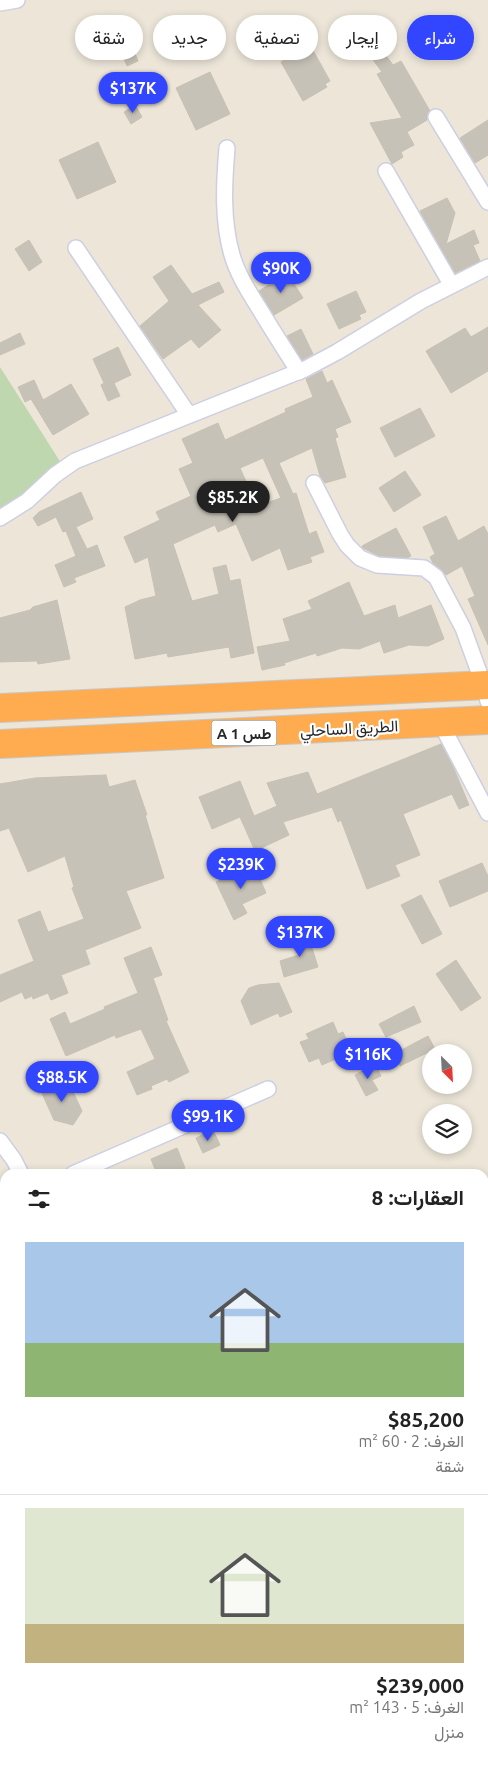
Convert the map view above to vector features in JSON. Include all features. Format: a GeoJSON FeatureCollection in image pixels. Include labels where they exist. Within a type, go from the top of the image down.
{"type":"FeatureCollection","features":[{"type":"Feature","properties":{"kind":"highway","name":"A 1 طس"},"geometry":{"type":"LineString","coordinates":[[0,708],[487,691]]}},
{"type":"Feature","properties":{"kind":"highway","name":"الطريق الساحلي"},"geometry":{"type":"LineString","coordinates":[[0,744],[441,724],[488,720]]}},
{"type":"Feature","properties":{"kind":"street"},"geometry":{"type":"LineString","coordinates":[[0,3],[18,0]]}},
{"type":"Feature","properties":{"kind":"street"},"geometry":{"type":"LineString","coordinates":[[436,117],[488,202]]}},
{"type":"Feature","properties":{"kind":"street"},"geometry":{"type":"LineString","coordinates":[[227,148],[225,200],[228,240],[232,257],[248,290],[299,372]]}},
{"type":"Feature","properties":{"kind":"street"},"geometry":{"type":"LineString","coordinates":[[386,171],[451,284]]}},
{"type":"Feature","properties":{"kind":"street"},"geometry":{"type":"LineString","coordinates":[[76,248],[189,414]]}},
{"type":"Feature","properties":{"kind":"street"},"geometry":{"type":"LineString","coordinates":[[0,518],[27,501],[55,475],[75,461],[189,414],[299,372],[338,352],[398,314],[451,284],[488,267]]}},
{"type":"Feature","properties":{"kind":"street"},"geometry":{"type":"LineString","coordinates":[[314,483],[340,534],[347,545],[360,558],[377,564],[424,568],[436,577],[463,628],[487,691]]}},
{"type":"Feature","properties":{"kind":"street"},"geometry":{"type":"LineString","coordinates":[[441,724],[488,812]]}},
{"type":"Feature","properties":{"kind":"street"},"geometry":{"type":"LineString","coordinates":[[85,1169],[268,1089]]}},
{"type":"Feature","properties":{"kind":"street"},"geometry":{"type":"LineString","coordinates":[[0,1141],[18,1169]]}},
{"type":"Feature","properties":{"kind":"green space"},"geometry":{"type":"Polygon","coordinates":[[[0,367],[61,463],[0,516],[0,367]]]}},
{"type":"Feature","properties":{"kind":"building"},"geometry":{"type":"Polygon","coordinates":[[[318,59],[330,81],[325,84],[327,87],[303,101],[281,62],[284,60],[318,59]]]}},
{"type":"Feature","properties":{"kind":"building"},"geometry":{"type":"Polygon","coordinates":[[[124,60],[138,60],[138,61],[127,66],[124,60]]]}},
{"type":"Feature","properties":{"kind":"building"},"geometry":{"type":"Polygon","coordinates":[[[373,60],[389,60],[393,65],[401,61],[430,111],[427,120],[407,132],[414,145],[401,152],[403,157],[392,164],[370,123],[402,118],[377,74],[382,72],[373,60]]]}},
{"type":"Feature","properties":{"kind":"building"},"geometry":{"type":"Polygon","coordinates":[[[210,72],[230,114],[196,130],[176,88],[210,72]]]}},
{"type":"Feature","properties":{"kind":"building"},"geometry":{"type":"Polygon","coordinates":[[[135,105],[142,117],[131,124],[124,112],[135,105]]]}},
{"type":"Feature","properties":{"kind":"building"},"geometry":{"type":"Polygon","coordinates":[[[488,120],[488,155],[475,163],[460,138],[488,120]]]}},
{"type":"Feature","properties":{"kind":"building"},"geometry":{"type":"Polygon","coordinates":[[[98,142],[116,182],[77,199],[59,160],[98,142]]]}},
{"type":"Feature","properties":{"kind":"building"},"geometry":{"type":"Polygon","coordinates":[[[447,198],[455,213],[446,244],[474,230],[479,243],[473,245],[480,261],[455,273],[420,211],[447,198]]]}},
{"type":"Feature","properties":{"kind":"building"},"geometry":{"type":"Polygon","coordinates":[[[29,240],[42,262],[29,271],[15,249],[29,240]]]}},
{"type":"Feature","properties":{"kind":"building"},"geometry":{"type":"Polygon","coordinates":[[[171,265],[192,294],[219,282],[224,292],[198,305],[221,330],[199,348],[191,339],[163,359],[140,326],[169,301],[153,277],[171,265]]]}},
{"type":"Feature","properties":{"kind":"building"},"geometry":{"type":"Polygon","coordinates":[[[287,273],[303,298],[274,315],[259,291],[287,273]]]}},
{"type":"Feature","properties":{"kind":"building"},"geometry":{"type":"Polygon","coordinates":[[[356,291],[366,312],[359,315],[361,319],[339,329],[327,304],[356,291]]]}},
{"type":"Feature","properties":{"kind":"building"},"geometry":{"type":"Polygon","coordinates":[[[488,327],[488,371],[451,393],[426,351],[465,328],[471,337],[488,327]]]}},
{"type":"Feature","properties":{"kind":"building"},"geometry":{"type":"Polygon","coordinates":[[[301,329],[313,354],[302,360],[287,336],[301,329]]]}},
{"type":"Feature","properties":{"kind":"building"},"geometry":{"type":"Polygon","coordinates":[[[20,333],[25,344],[0,355],[0,343],[20,333]]]}},
{"type":"Feature","properties":{"kind":"building"},"geometry":{"type":"Polygon","coordinates":[[[118,347],[131,375],[114,383],[120,396],[108,401],[101,385],[104,383],[93,359],[118,347]]]}},
{"type":"Feature","properties":{"kind":"building"},"geometry":{"type":"Polygon","coordinates":[[[322,371],[327,383],[332,380],[351,422],[335,429],[338,437],[335,438],[346,477],[325,483],[320,476],[312,448],[279,463],[293,494],[296,493],[309,534],[316,531],[324,552],[310,557],[312,562],[288,570],[280,548],[252,561],[236,524],[218,532],[215,525],[173,544],[192,601],[219,594],[213,568],[226,565],[230,581],[240,579],[254,653],[231,658],[229,647],[168,657],[167,653],[135,659],[125,607],[140,600],[156,596],[148,557],[135,563],[124,537],[160,520],[156,512],[191,496],[179,469],[193,463],[182,439],[218,423],[225,440],[286,412],[285,409],[313,397],[306,379],[322,371]],[[263,458],[240,468],[257,506],[281,498],[263,458]]]}},
{"type":"Feature","properties":{"kind":"building"},"geometry":{"type":"Polygon","coordinates":[[[34,380],[43,400],[71,384],[89,414],[53,435],[31,399],[25,402],[18,387],[34,380]]]}},
{"type":"Feature","properties":{"kind":"building"},"geometry":{"type":"Polygon","coordinates":[[[420,408],[435,436],[395,457],[380,428],[420,408]]]}},
{"type":"Feature","properties":{"kind":"building"},"geometry":{"type":"Polygon","coordinates":[[[405,471],[421,495],[394,512],[379,488],[405,471]]]}},
{"type":"Feature","properties":{"kind":"building"},"geometry":{"type":"Polygon","coordinates":[[[81,492],[93,519],[76,527],[87,549],[97,545],[105,566],[74,578],[76,582],[64,587],[55,565],[76,556],[66,531],[63,532],[56,517],[38,526],[33,518],[39,512],[81,492]]]}},
{"type":"Feature","properties":{"kind":"building"},"geometry":{"type":"Polygon","coordinates":[[[446,516],[458,541],[484,526],[488,534],[488,645],[468,599],[475,596],[462,566],[446,575],[433,563],[430,557],[435,554],[423,527],[446,516]]]}},
{"type":"Feature","properties":{"kind":"building"},"geometry":{"type":"Polygon","coordinates":[[[396,528],[411,556],[407,558],[379,556],[363,548],[362,546],[396,528]]]}},
{"type":"Feature","properties":{"kind":"building"},"geometry":{"type":"Polygon","coordinates":[[[349,582],[364,616],[395,605],[398,618],[431,605],[444,639],[428,646],[409,645],[384,653],[380,641],[359,649],[342,648],[317,656],[316,653],[284,663],[285,665],[262,670],[257,647],[290,641],[283,619],[312,609],[308,601],[349,582]]]}},
{"type":"Feature","properties":{"kind":"building"},"geometry":{"type":"Polygon","coordinates":[[[57,600],[70,659],[38,664],[37,661],[0,662],[0,618],[57,600]]]}},
{"type":"Feature","properties":{"kind":"building"},"geometry":{"type":"Polygon","coordinates":[[[441,744],[469,805],[459,809],[452,794],[403,814],[420,855],[395,865],[400,876],[367,889],[341,820],[338,822],[332,807],[283,822],[289,835],[255,851],[240,817],[212,829],[199,797],[240,781],[254,816],[277,806],[267,783],[308,772],[317,794],[441,744]]]}},
{"type":"Feature","properties":{"kind":"building"},"geometry":{"type":"Polygon","coordinates":[[[106,775],[109,787],[135,780],[147,815],[145,815],[164,878],[126,891],[141,928],[85,950],[90,964],[61,975],[68,993],[51,1000],[48,993],[33,999],[32,996],[25,999],[22,992],[0,1002],[0,975],[34,961],[18,920],[40,911],[48,932],[84,919],[72,888],[74,887],[65,856],[28,872],[9,828],[0,831],[0,784],[35,778],[106,775]]]}},
{"type":"Feature","properties":{"kind":"building"},"geometry":{"type":"Polygon","coordinates":[[[482,863],[488,876],[488,891],[450,907],[439,881],[482,863]]]}},
{"type":"Feature","properties":{"kind":"building"},"geometry":{"type":"Polygon","coordinates":[[[254,865],[266,893],[242,904],[247,913],[234,920],[216,882],[254,865]]]}},
{"type":"Feature","properties":{"kind":"building"},"geometry":{"type":"Polygon","coordinates":[[[421,895],[442,934],[422,944],[401,905],[421,895]]]}},
{"type":"Feature","properties":{"kind":"building"},"geometry":{"type":"Polygon","coordinates":[[[307,932],[318,967],[284,977],[280,961],[302,954],[297,934],[307,932]]]}},
{"type":"Feature","properties":{"kind":"building"},"geometry":{"type":"Polygon","coordinates":[[[151,947],[162,975],[153,978],[168,1020],[166,1021],[189,1072],[169,1082],[167,1079],[151,1086],[152,1089],[137,1095],[127,1072],[155,1059],[141,1029],[116,1038],[115,1035],[66,1056],[50,1019],[65,1012],[70,1024],[138,993],[124,958],[151,947]]]}},
{"type":"Feature","properties":{"kind":"building"},"geometry":{"type":"Polygon","coordinates":[[[456,960],[481,998],[461,1011],[436,974],[456,960]]]}},
{"type":"Feature","properties":{"kind":"building"},"geometry":{"type":"Polygon","coordinates":[[[279,983],[292,1012],[280,1017],[278,1013],[251,1025],[241,1001],[249,988],[279,983]]]}},
{"type":"Feature","properties":{"kind":"building"},"geometry":{"type":"Polygon","coordinates":[[[414,1006],[421,1022],[386,1037],[379,1024],[414,1006]]]}},
{"type":"Feature","properties":{"kind":"building"},"geometry":{"type":"Polygon","coordinates":[[[333,1022],[338,1034],[343,1032],[352,1052],[322,1065],[319,1058],[309,1062],[300,1042],[309,1039],[306,1034],[333,1022]]]}},
{"type":"Feature","properties":{"kind":"building"},"geometry":{"type":"Polygon","coordinates":[[[428,1036],[432,1044],[422,1044],[422,1055],[400,1066],[394,1054],[428,1036]]]}},
{"type":"Feature","properties":{"kind":"building"},"geometry":{"type":"Polygon","coordinates":[[[375,1064],[381,1076],[372,1080],[378,1090],[366,1096],[355,1075],[375,1064]]]}},
{"type":"Feature","properties":{"kind":"building"},"geometry":{"type":"Polygon","coordinates":[[[67,1079],[82,1111],[73,1125],[54,1120],[41,1091],[67,1079]]]}},
{"type":"Feature","properties":{"kind":"building"},"geometry":{"type":"Polygon","coordinates":[[[213,1130],[220,1145],[203,1153],[196,1138],[213,1130]]]}},
{"type":"Feature","properties":{"kind":"building"},"geometry":{"type":"Polygon","coordinates":[[[177,1148],[185,1168],[155,1169],[151,1159],[177,1148]]]}}]}
